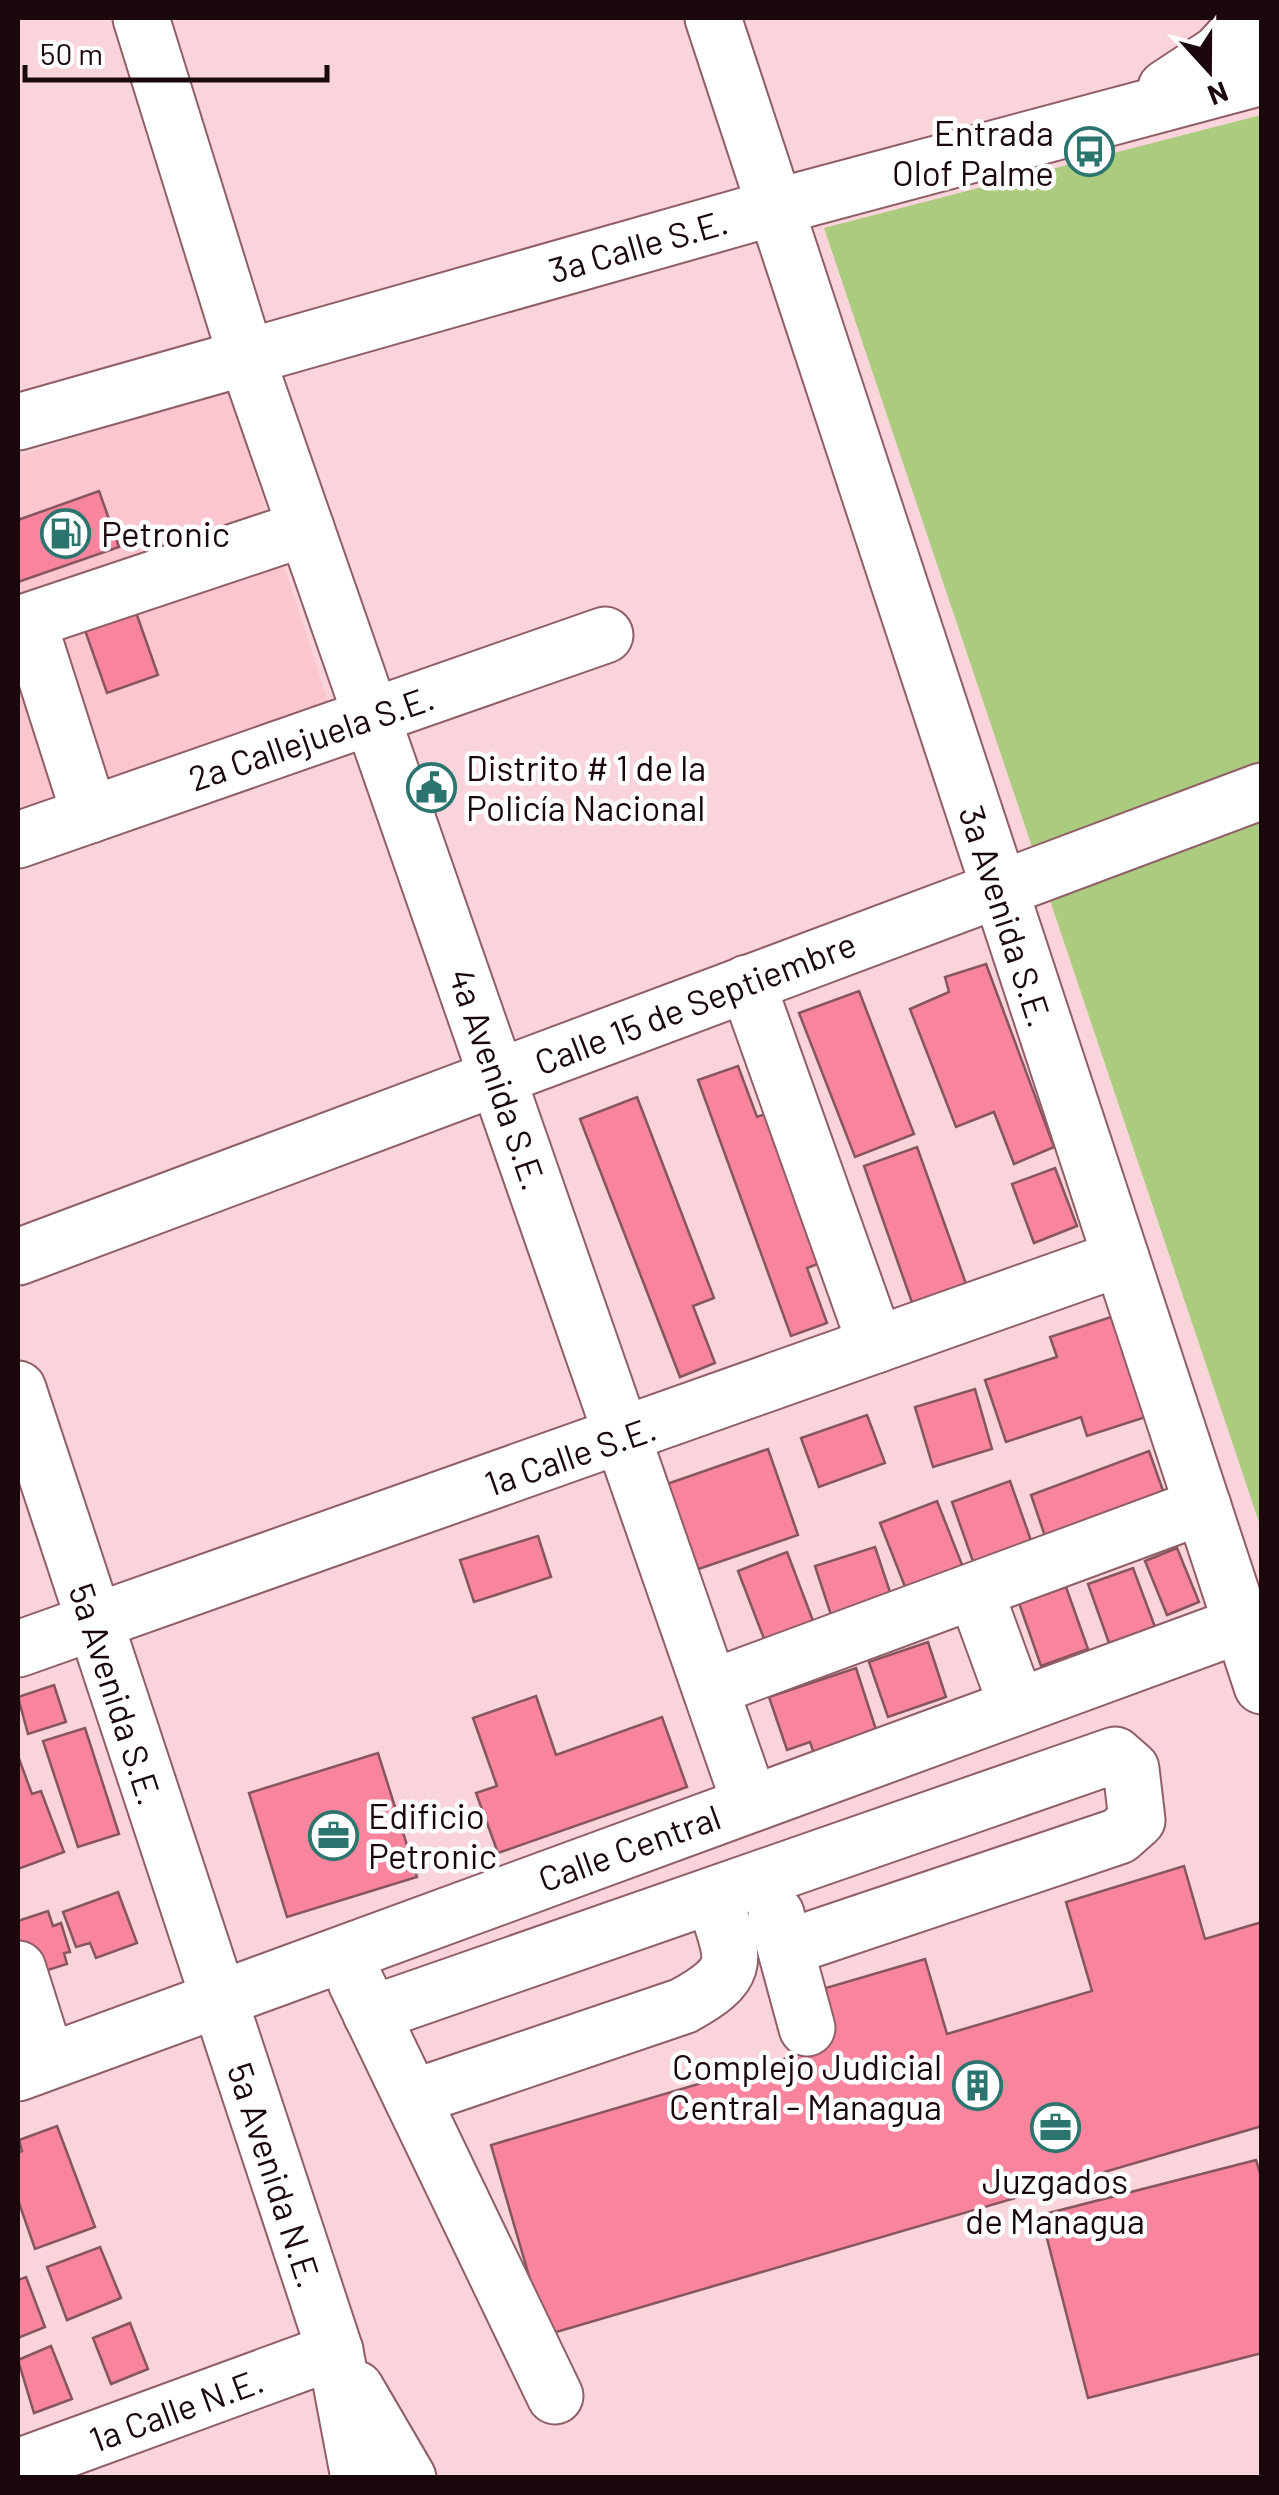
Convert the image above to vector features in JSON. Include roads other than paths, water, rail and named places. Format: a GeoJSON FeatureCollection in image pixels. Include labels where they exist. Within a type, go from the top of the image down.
{"type":"FeatureCollection","features":[{"type":"Feature","properties":{"kind":"street","name":"4a Avenida S.E."},"geometry":{"type":"LineString","coordinates":[[141,18],[246,356],[750,1803]]}},
{"type":"Feature","properties":{"kind":"street","name":"3a Avenida S.E."},"geometry":{"type":"LineString","coordinates":[[714,18],[997,889],[1203,1506],[1251,1620],[1262,1686]]}},
{"type":"Feature","properties":{"kind":"street"},"geometry":{"type":"LineString","coordinates":[[1110,117],[1207,62],[1251,18]]}},
{"type":"Feature","properties":{"kind":"street","name":"3a Calle S.E."},"geometry":{"type":"LineString","coordinates":[[18,422],[776,207],[1262,77]]}},
{"type":"Feature","properties":{"kind":"street"},"geometry":{"type":"LineString","coordinates":[[90,815],[28,620],[306,528]]}},
{"type":"Feature","properties":{"kind":"street","name":"2a Callejuela S.E."},"geometry":{"type":"LineString","coordinates":[[18,840],[605,636]]}},
{"type":"Feature","properties":{"kind":"street","name":"Calle 15 de Septiembre"},"geometry":{"type":"LineString","coordinates":[[18,1257],[997,889],[1045,876],[1262,791]]}},
{"type":"Feature","properties":{"kind":"street"},"geometry":{"type":"LineString","coordinates":[[747,983],[876,1345]]}},
{"type":"Feature","properties":{"kind":"street","name":"1a Calle S.E."},"geometry":{"type":"LineString","coordinates":[[18,1649],[1121,1258]]}},
{"type":"Feature","properties":{"kind":"street","name":"5a Avenida S.E."},"geometry":{"type":"LineString","coordinates":[[18,1390],[217,1999]]}},
{"type":"Feature","properties":{"kind":"street"},"geometry":{"type":"LineString","coordinates":[[711,1688],[1203,1506]]}},
{"type":"Feature","properties":{"kind":"street"},"geometry":{"type":"LineString","coordinates":[[975,1590],[1017,1706]]}},
{"type":"Feature","properties":{"kind":"street","name":"Calle Central"},"geometry":{"type":"LineString","coordinates":[[32,2067],[1251,1620]]}},
{"type":"Feature","properties":{"kind":"street"},"geometry":{"type":"LineString","coordinates":[[371,2014],[1115,1755],[1131,1769],[1137,1820],[1118,1836],[786,1948]]}},
{"type":"Feature","properties":{"kind":"street"},"geometry":{"type":"LineString","coordinates":[[766,1878],[807,2028]]}},
{"type":"Feature","properties":{"kind":"street"},"geometry":{"type":"LineString","coordinates":[[412,2098],[683,2006],[718,1988],[732,1953],[713,1896]]}},
{"type":"Feature","properties":{"kind":"street"},"geometry":{"type":"LineString","coordinates":[[342,1952],[555,2396]]}},
{"type":"Feature","properties":{"kind":"street"},"geometry":{"type":"LineString","coordinates":[[18,1969],[32,2067]]}},
{"type":"Feature","properties":{"kind":"street","name":"5a Avenida N.E."},"geometry":{"type":"LineString","coordinates":[[217,1999],[335,2352],[359,2478]]}},
{"type":"Feature","properties":{"kind":"street","name":"5a Avenida N.E."},"geometry":{"type":"LineString","coordinates":[[335,2352],[408,2478]]}},
{"type":"Feature","properties":{"kind":"street","name":"1a Calle N.E."},"geometry":{"type":"LineString","coordinates":[[20,2460],[335,2352]]}},
{"type":"Feature","properties":{"kind":"place","name":"Entrada Olof Palme"},"geometry":{"type":"Point","coordinates":[1089,152]}},
{"type":"Feature","properties":{"kind":"place","name":"Petronic"},"geometry":{"type":"Point","coordinates":[66,533]}},
{"type":"Feature","properties":{"kind":"place","name":"Distrito # 1 de la Policía Nacional"},"geometry":{"type":"Point","coordinates":[431,787]}},
{"type":"Feature","properties":{"kind":"place","name":"Edificio Petronic"},"geometry":{"type":"Point","coordinates":[333,1835]}},
{"type":"Feature","properties":{"kind":"place","name":"Complejo Judicial Central - Managua"},"geometry":{"type":"Point","coordinates":[977,2086]}},
{"type":"Feature","properties":{"kind":"place","name":"Juzgados de Managua"},"geometry":{"type":"Point","coordinates":[1055,2128]}}]}
